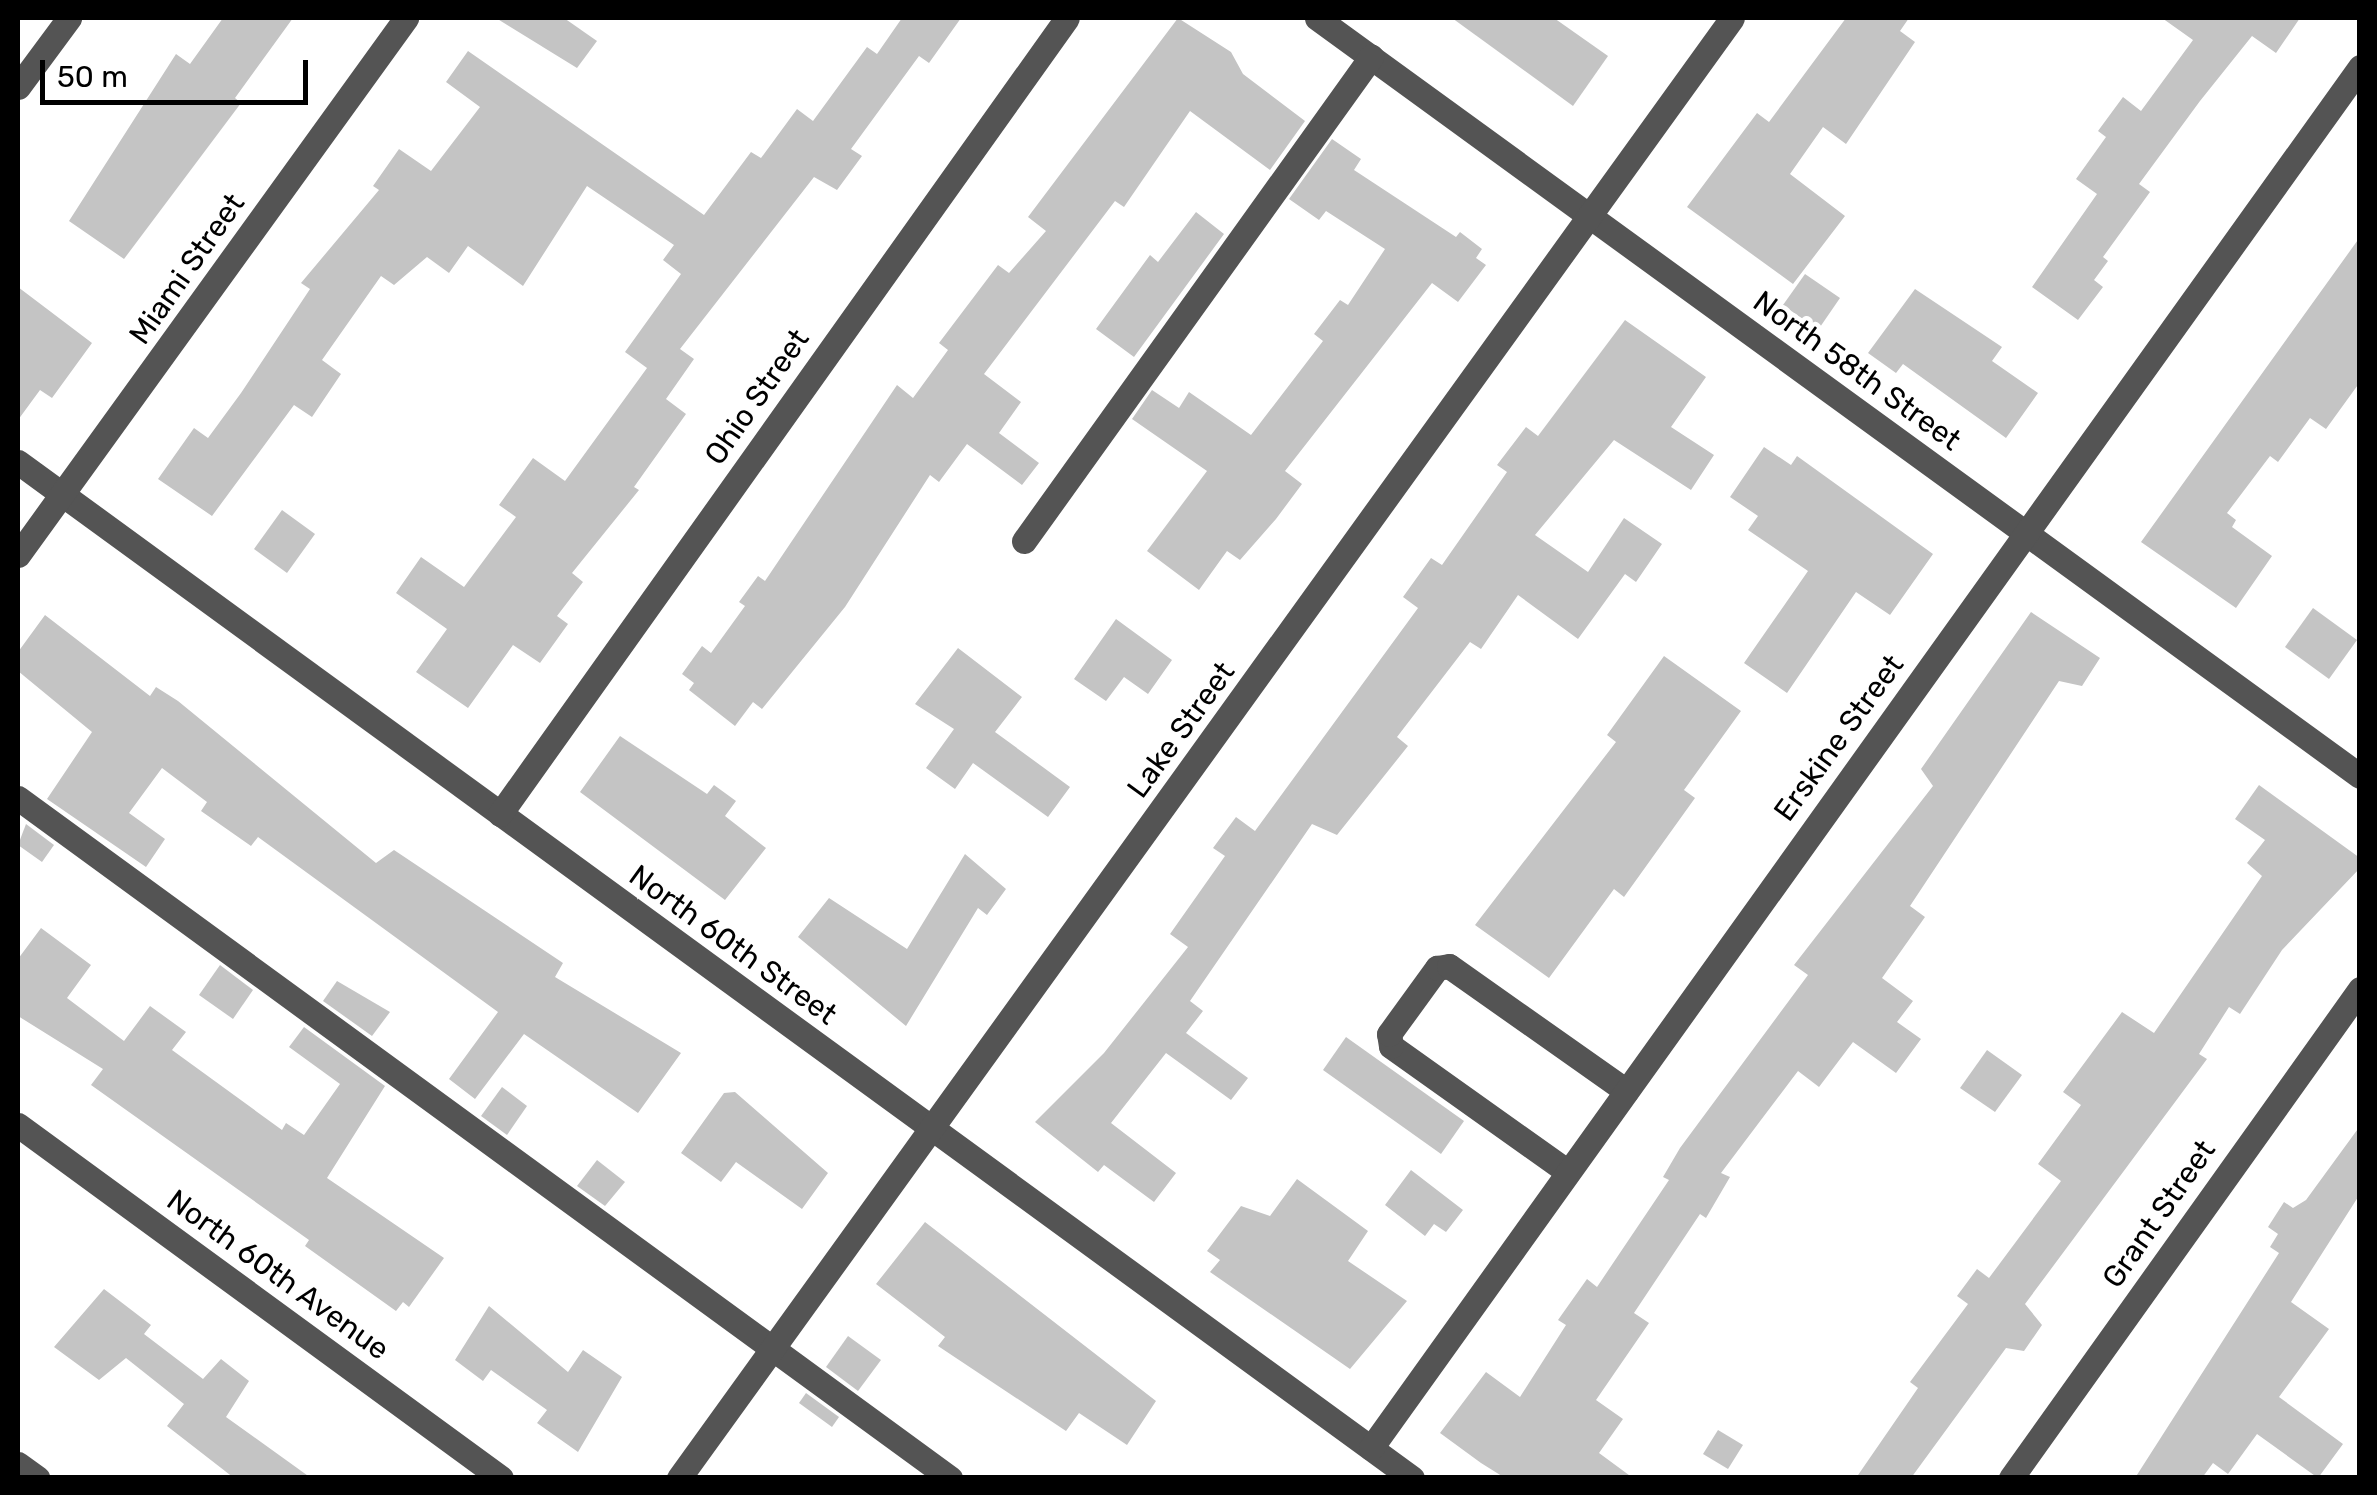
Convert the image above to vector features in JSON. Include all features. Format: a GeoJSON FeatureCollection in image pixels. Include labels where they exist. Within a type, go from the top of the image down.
{"type":"FeatureCollection","features":[{"type":"Feature","properties":{"kind":"street"},"geometry":{"type":"LineString","coordinates":[[18,87],[69,18]]}},
{"type":"Feature","properties":{"kind":"street","name":"Miami Street"},"geometry":{"type":"LineString","coordinates":[[18,555],[406,18]]}},
{"type":"Feature","properties":{"kind":"street","name":"Ohio Street"},"geometry":{"type":"LineString","coordinates":[[500,814],[1067,18]]}},
{"type":"Feature","properties":{"kind":"street","name":"North 58th Street"},"geometry":{"type":"LineString","coordinates":[[1317,18],[2360,776]]}},
{"type":"Feature","properties":{"kind":"street","name":"Lake Street"},"geometry":{"type":"LineString","coordinates":[[679,1478],[934,1132],[1732,18]]}},
{"type":"Feature","properties":{"kind":"street"},"geometry":{"type":"LineString","coordinates":[[1024,542],[1371,57]]}},
{"type":"Feature","properties":{"kind":"street","name":"Erskine Street"},"geometry":{"type":"LineString","coordinates":[[1371,1448],[2360,67]]}},
{"type":"Feature","properties":{"kind":"street","name":"North 60th Street"},"geometry":{"type":"LineString","coordinates":[[18,462],[1412,1478]]}},
{"type":"Feature","properties":{"kind":"street"},"geometry":{"type":"LineString","coordinates":[[18,798],[776,1346],[950,1478]]}},
{"type":"Feature","properties":{"kind":"street"},"geometry":{"type":"LineString","coordinates":[[1568,1172],[1391,1046],[1390,1034],[1436,968],[1449,966],[1626,1092]]}},
{"type":"Feature","properties":{"kind":"street","name":"Grant Street"},"geometry":{"type":"LineString","coordinates":[[2011,1478],[2360,989]]}},
{"type":"Feature","properties":{"kind":"street","name":"North 60th Avenue"},"geometry":{"type":"LineString","coordinates":[[18,1125],[501,1478]]}},
{"type":"Feature","properties":{"kind":"street"},"geometry":{"type":"LineString","coordinates":[[18,1464],[36,1478]]}},
{"type":"Feature","properties":{"kind":"building"},"geometry":{"type":"Polygon","coordinates":[[[223,18],[293,18],[235,98],[241,103],[124,259],[69,221],[176,54],[190,64],[223,18]]]}},
{"type":"Feature","properties":{"kind":"building"},"geometry":{"type":"Polygon","coordinates":[[[496,18],[564,18],[597,41],[577,68],[496,18]]]}},
{"type":"Feature","properties":{"kind":"building"},"geometry":{"type":"Polygon","coordinates":[[[902,18],[961,18],[929,63],[919,56],[851,149],[862,156],[837,190],[814,177],[680,349],[694,359],[666,399],[686,414],[634,487],[639,490],[572,573],[583,582],[557,616],[568,624],[540,663],[513,645],[468,708],[416,672],[447,629],[396,593],[421,557],[464,587],[516,517],[499,505],[533,458],[565,481],[647,368],[625,352],[681,274],[663,260],[674,245],[587,186],[523,286],[468,246],[449,273],[427,257],[394,285],[381,276],[322,360],[341,374],[312,417],[294,405],[212,516],[158,479],[194,428],[208,438],[241,393],[310,289],[301,283],[379,190],[373,186],[399,149],[431,171],[480,107],[446,82],[468,51],[704,215],[751,152],[761,158],[797,109],[813,121],[867,47],[877,54],[902,18]]]}},
{"type":"Feature","properties":{"kind":"building"},"geometry":{"type":"Polygon","coordinates":[[[1178,18],[1231,52],[1243,74],[1305,121],[1270,170],[1190,111],[1124,207],[1115,201],[984,374],[1021,402],[999,433],[1039,463],[1022,485],[967,444],[939,482],[930,475],[845,607],[762,709],[753,702],[735,726],[689,690],[694,683],[682,674],[702,646],[711,653],[745,606],[739,602],[758,576],[765,581],[897,385],[913,398],[948,350],[939,343],[998,265],[1009,273],[1046,231],[1028,217],[1178,18]]]}},
{"type":"Feature","properties":{"kind":"building"},"geometry":{"type":"Polygon","coordinates":[[[1452,18],[1554,18],[1608,56],[1573,106],[1452,18]]]}},
{"type":"Feature","properties":{"kind":"building"},"geometry":{"type":"Polygon","coordinates":[[[1846,18],[1909,18],[1900,31],[1915,42],[1846,144],[1823,127],[1790,174],[1845,216],[1793,284],[1687,207],[1757,113],[1769,122],[1846,18]]]}},
{"type":"Feature","properties":{"kind":"building"},"geometry":{"type":"Polygon","coordinates":[[[2162,18],[2300,18],[2276,53],[2252,36],[2200,101],[2139,184],[2150,192],[2103,257],[2108,261],[2094,280],[2103,287],[2078,320],[2032,287],[2097,194],[2076,179],[2106,137],[2098,131],[2123,97],[2141,111],[2193,40],[2162,18]]]}},
{"type":"Feature","properties":{"kind":"building"},"geometry":{"type":"Polygon","coordinates":[[[1332,139],[1361,159],[1354,170],[1456,237],[1460,232],[1482,249],[1476,258],[1486,265],[1458,302],[1432,283],[1285,471],[1302,484],[1276,519],[1240,560],[1227,551],[1199,590],[1147,551],[1207,471],[1132,419],[1152,390],[1179,408],[1189,392],[1251,435],[1323,341],[1314,334],[1340,300],[1348,305],[1385,249],[1326,211],[1319,220],[1289,199],[1332,139]]]}},
{"type":"Feature","properties":{"kind":"building"},"geometry":{"type":"Polygon","coordinates":[[[1196,212],[1224,234],[1134,357],[1096,329],[1150,255],[1158,262],[1196,212]]]}},
{"type":"Feature","properties":{"kind":"building"},"geometry":{"type":"Polygon","coordinates":[[[2360,237],[2360,382],[2326,429],[2310,418],[2278,462],[2270,456],[2227,513],[2236,520],[2232,527],[2272,556],[2236,608],[2141,542],[2360,237]]]}},
{"type":"Feature","properties":{"kind":"building"},"geometry":{"type":"Polygon","coordinates":[[[1805,274],[1840,298],[1818,330],[1783,305],[1805,274]]]}},
{"type":"Feature","properties":{"kind":"building"},"geometry":{"type":"Polygon","coordinates":[[[18,287],[92,343],[52,398],[40,390],[18,420],[18,287]]]}},
{"type":"Feature","properties":{"kind":"building"},"geometry":{"type":"Polygon","coordinates":[[[1915,289],[2002,347],[1992,361],[2038,393],[2006,438],[1903,364],[1896,373],[1868,353],[1915,289]]]}},
{"type":"Feature","properties":{"kind":"building"},"geometry":{"type":"Polygon","coordinates":[[[1625,320],[1706,377],[1671,427],[1714,455],[1691,490],[1614,440],[1535,535],[1588,572],[1624,518],[1662,544],[1636,582],[1625,574],[1578,639],[1518,595],[1481,649],[1470,642],[1397,737],[1408,746],[1337,835],[1312,824],[1190,1001],[1203,1011],[1186,1033],[1248,1078],[1231,1100],[1166,1053],[1111,1123],[1176,1173],[1154,1202],[1104,1165],[1098,1172],[1035,1122],[1104,1053],[1188,947],[1170,934],[1225,856],[1213,848],[1236,817],[1255,831],[1418,608],[1403,597],[1431,558],[1442,565],[1507,472],[1497,465],[1526,427],[1538,436],[1625,320]]]}},
{"type":"Feature","properties":{"kind":"building"},"geometry":{"type":"Polygon","coordinates":[[[1764,447],[1791,465],[1797,456],[1933,554],[1890,615],[1856,592],[1787,693],[1744,663],[1808,571],[1748,530],[1758,516],[1730,497],[1764,447]]]}},
{"type":"Feature","properties":{"kind":"building"},"geometry":{"type":"Polygon","coordinates":[[[282,510],[315,534],[287,573],[254,549],[282,510]]]}},
{"type":"Feature","properties":{"kind":"building"},"geometry":{"type":"Polygon","coordinates":[[[2313,608],[2357,640],[2329,679],[2285,647],[2313,608]]]}},
{"type":"Feature","properties":{"kind":"building"},"geometry":{"type":"Polygon","coordinates":[[[2031,612],[2100,658],[2082,686],[2059,681],[1910,906],[1925,917],[1882,978],[1913,1001],[1897,1022],[1921,1039],[1896,1073],[1853,1042],[1819,1087],[1798,1071],[1721,1173],[1730,1177],[1706,1218],[1700,1214],[1634,1313],[1649,1323],[1596,1400],[1623,1419],[1599,1453],[1633,1478],[1505,1478],[1481,1463],[1440,1433],[1486,1372],[1520,1397],[1566,1325],[1558,1320],[1587,1279],[1597,1287],[1669,1180],[1663,1177],[1680,1148],[1808,975],[1794,965],[1933,786],[1921,769],[2031,612]]]}},
{"type":"Feature","properties":{"kind":"building"},"geometry":{"type":"Polygon","coordinates":[[[45,615],[150,696],[156,687],[178,701],[376,863],[394,850],[563,963],[555,977],[681,1053],[638,1113],[524,1034],[475,1099],[449,1079],[498,1012],[258,837],[251,846],[201,811],[207,802],[162,768],[129,813],[165,839],[146,867],[47,799],[92,732],[18,671],[18,652],[45,615]]]}},
{"type":"Feature","properties":{"kind":"building"},"geometry":{"type":"Polygon","coordinates":[[[1116,619],[1172,660],[1148,694],[1124,677],[1106,701],[1074,679],[1116,619]]]}},
{"type":"Feature","properties":{"kind":"building"},"geometry":{"type":"Polygon","coordinates":[[[958,648],[1022,697],[995,732],[1070,787],[1048,817],[973,763],[955,789],[926,768],[954,729],[915,704],[958,648]]]}},
{"type":"Feature","properties":{"kind":"building"},"geometry":{"type":"Polygon","coordinates":[[[1664,656],[1741,711],[1684,790],[1695,798],[1624,897],[1614,889],[1549,978],[1475,925],[1616,742],[1607,735],[1664,656]]]}},
{"type":"Feature","properties":{"kind":"building"},"geometry":{"type":"Polygon","coordinates":[[[620,736],[707,794],[714,785],[736,801],[725,816],[766,848],[725,900],[580,792],[620,736]]]}},
{"type":"Feature","properties":{"kind":"building"},"geometry":{"type":"Polygon","coordinates":[[[2259,785],[2360,858],[2360,868],[2282,950],[2240,1014],[2229,1007],[2199,1054],[2207,1059],[2025,1304],[2042,1325],[2024,1351],[2006,1348],[1911,1478],[1856,1478],[1918,1388],[1910,1382],[1968,1304],[1957,1296],[1977,1269],[1989,1278],[2061,1181],[2038,1164],[2081,1105],[2063,1092],[2122,1012],[2154,1033],[2262,876],[2247,863],[2265,840],[2235,819],[2259,785]]]}},
{"type":"Feature","properties":{"kind":"building"},"geometry":{"type":"Polygon","coordinates":[[[26,824],[54,845],[42,862],[18,845],[26,824]]]}},
{"type":"Feature","properties":{"kind":"building"},"geometry":{"type":"Polygon","coordinates":[[[965,854],[1006,889],[987,915],[978,908],[906,1026],[798,937],[829,898],[907,949],[965,854]]]}},
{"type":"Feature","properties":{"kind":"building"},"geometry":{"type":"Polygon","coordinates":[[[41,928],[91,965],[67,998],[124,1041],[150,1006],[186,1032],[172,1050],[282,1130],[286,1123],[304,1135],[340,1084],[289,1047],[304,1027],[385,1086],[327,1178],[444,1258],[409,1307],[403,1302],[396,1311],[305,1246],[309,1240],[91,1085],[103,1069],[18,1016],[18,959],[41,928]]]}},
{"type":"Feature","properties":{"kind":"building"},"geometry":{"type":"Polygon","coordinates":[[[220,965],[253,990],[233,1019],[199,995],[220,965]]]}},
{"type":"Feature","properties":{"kind":"building"},"geometry":{"type":"Polygon","coordinates":[[[337,981],[390,1012],[372,1036],[323,1001],[337,981]]]}},
{"type":"Feature","properties":{"kind":"building"},"geometry":{"type":"Polygon","coordinates":[[[1346,1037],[1464,1121],[1441,1154],[1323,1070],[1346,1037]]]}},
{"type":"Feature","properties":{"kind":"building"},"geometry":{"type":"Polygon","coordinates":[[[1987,1050],[2022,1075],[1995,1112],[1960,1088],[1987,1050]]]}},
{"type":"Feature","properties":{"kind":"building"},"geometry":{"type":"Polygon","coordinates":[[[502,1087],[527,1106],[507,1135],[481,1116],[502,1087]]]}},
{"type":"Feature","properties":{"kind":"building"},"geometry":{"type":"Polygon","coordinates":[[[735,1092],[828,1173],[802,1209],[736,1162],[721,1182],[681,1153],[724,1093],[735,1092]]]}},
{"type":"Feature","properties":{"kind":"building"},"geometry":{"type":"Polygon","coordinates":[[[2360,1126],[2360,1194],[2291,1302],[2329,1329],[2279,1397],[2343,1444],[2318,1478],[2257,1434],[2228,1474],[2213,1463],[2202,1478],[2135,1478],[2279,1253],[2270,1247],[2278,1234],[2268,1227],[2284,1202],[2293,1208],[2306,1200],[2360,1126]]]}},
{"type":"Feature","properties":{"kind":"building"},"geometry":{"type":"Polygon","coordinates":[[[597,1160],[625,1182],[605,1206],[577,1186],[597,1160]]]}},
{"type":"Feature","properties":{"kind":"building"},"geometry":{"type":"Polygon","coordinates":[[[1411,1170],[1463,1210],[1446,1232],[1434,1224],[1425,1236],[1385,1205],[1411,1170]]]}},
{"type":"Feature","properties":{"kind":"building"},"geometry":{"type":"Polygon","coordinates":[[[1297,1179],[1368,1231],[1348,1261],[1407,1301],[1350,1369],[1210,1272],[1220,1260],[1207,1251],[1241,1206],[1270,1216],[1297,1179]]]}},
{"type":"Feature","properties":{"kind":"building"},"geometry":{"type":"Polygon","coordinates":[[[925,1222],[1156,1401],[1127,1445],[1079,1413],[1066,1431],[938,1346],[945,1337],[876,1284],[925,1222]]]}},
{"type":"Feature","properties":{"kind":"building"},"geometry":{"type":"Polygon","coordinates":[[[104,1289],[151,1325],[144,1334],[203,1379],[221,1359],[249,1381],[226,1417],[311,1478],[234,1478],[167,1426],[184,1404],[126,1358],[99,1380],[54,1347],[104,1289]]]}},
{"type":"Feature","properties":{"kind":"building"},"geometry":{"type":"Polygon","coordinates":[[[489,1306],[568,1372],[583,1350],[622,1377],[578,1452],[537,1423],[547,1410],[491,1370],[483,1381],[455,1360],[489,1306]]]}},
{"type":"Feature","properties":{"kind":"building"},"geometry":{"type":"Polygon","coordinates":[[[848,1336],[881,1360],[858,1391],[826,1367],[848,1336]]]}},
{"type":"Feature","properties":{"kind":"building"},"geometry":{"type":"Polygon","coordinates":[[[806,1393],[839,1417],[832,1427],[799,1403],[806,1393]]]}},
{"type":"Feature","properties":{"kind":"building"},"geometry":{"type":"Polygon","coordinates":[[[1718,1430],[1743,1445],[1728,1469],[1703,1454],[1718,1430]]]}}]}
